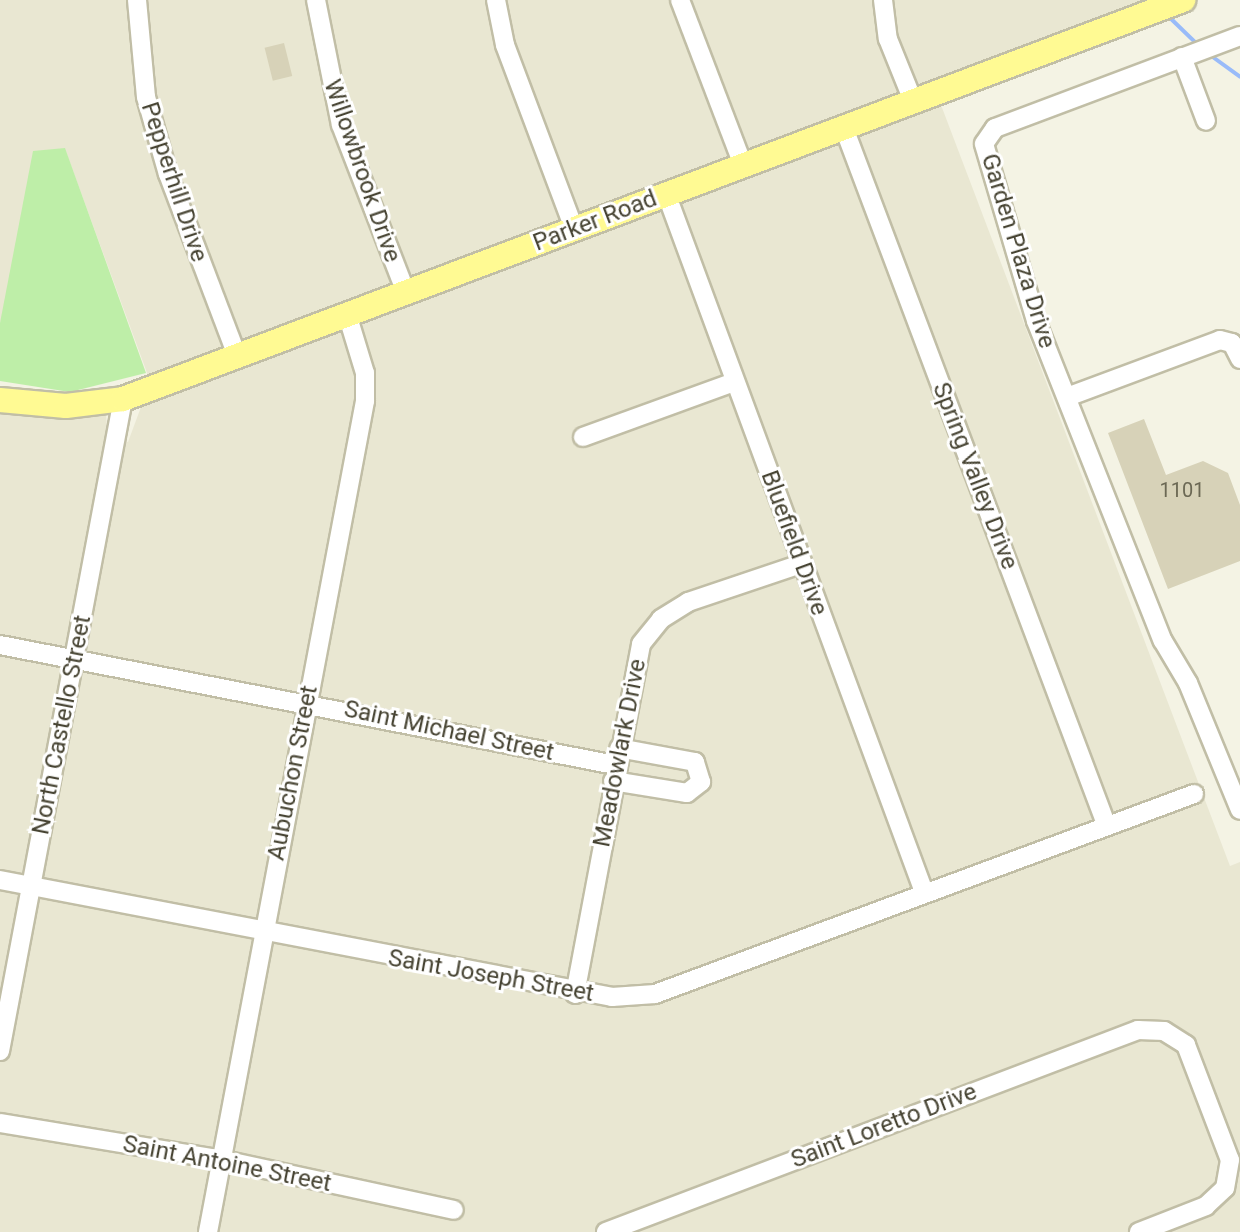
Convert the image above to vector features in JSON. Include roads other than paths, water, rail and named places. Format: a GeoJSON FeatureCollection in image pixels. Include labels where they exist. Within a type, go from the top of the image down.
{"type":"FeatureCollection","features":[{"type":"Feature","properties":{"kind":"main road","name":"Parker Road"},"geometry":{"type":"LineString","coordinates":[[0,400],[66,406],[123,399],[348,317],[666,193],[1179,1]]}},
{"type":"Feature","properties":{"kind":"street","name":"Pepperhill Drive"},"geometry":{"type":"LineString","coordinates":[[137,0],[150,112],[238,358]]}},
{"type":"Feature","properties":{"kind":"street","name":"Willowbrook Drive"},"geometry":{"type":"LineString","coordinates":[[316,0],[341,125],[406,293]]}},
{"type":"Feature","properties":{"kind":"street"},"geometry":{"type":"LineString","coordinates":[[496,0],[505,45],[574,229]]}},
{"type":"Feature","properties":{"kind":"street"},"geometry":{"type":"LineString","coordinates":[[680,0],[743,165]]}},
{"type":"Feature","properties":{"kind":"street"},"geometry":{"type":"LineString","coordinates":[[883,0],[888,39],[913,101]]}},
{"type":"Feature","properties":{"kind":"street","name":"Garden Plaza Drive"},"geometry":{"type":"LineString","coordinates":[[1240,36],[995,128],[984,144],[1036,321],[1163,641],[1188,683],[1240,810]]}},
{"type":"Feature","properties":{"kind":"street"},"geometry":{"type":"LineString","coordinates":[[1187,54],[1206,121]]}},
{"type":"Feature","properties":{"kind":"street","name":"Spring Valley Drive"},"geometry":{"type":"LineString","coordinates":[[844,128],[1106,824]]}},
{"type":"Feature","properties":{"kind":"street","name":"Bluefield Drive"},"geometry":{"type":"LineString","coordinates":[[666,193],[924,892]]}},
{"type":"Feature","properties":{"kind":"street","name":"Aubuchon Street"},"geometry":{"type":"LineString","coordinates":[[208,1232],[261,933],[365,401],[365,373],[348,317]]}},
{"type":"Feature","properties":{"kind":"street"},"geometry":{"type":"LineString","coordinates":[[1067,397],[1220,340],[1232,343],[1240,359]]}},
{"type":"Feature","properties":{"kind":"street"},"geometry":{"type":"LineString","coordinates":[[583,437],[734,382]]}},
{"type":"Feature","properties":{"kind":"street","name":"North Castello Street"},"geometry":{"type":"LineString","coordinates":[[0,1051],[123,399]]}},
{"type":"Feature","properties":{"kind":"street","name":"Meadowlark Drive"},"geometry":{"type":"LineString","coordinates":[[575,994],[641,644],[661,619],[688,602],[801,564]]}},
{"type":"Feature","properties":{"kind":"street","name":"Saint Michael Street"},"geometry":{"type":"LineString","coordinates":[[0,645],[616,764]]}},
{"type":"Feature","properties":{"kind":"street","name":"Saint Joseph Street"},"geometry":{"type":"LineString","coordinates":[[0,880],[575,994],[655,994],[1106,824],[1194,794]]}},
{"type":"Feature","properties":{"kind":"street","name":"Saint Loretto Drive"},"geometry":{"type":"LineString","coordinates":[[606,1232],[1138,1030],[1164,1031],[1186,1045],[1230,1160],[1225,1188],[1206,1206],[1139,1232]]}},
{"type":"Feature","properties":{"kind":"street","name":"Saint Antoine Street"},"geometry":{"type":"LineString","coordinates":[[0,1123],[223,1160],[454,1210]]}},
{"type":"Feature","properties":{"kind":"waterway"},"geometry":{"type":"LineString","coordinates":[[1166,14],[1197,44]]}},
{"type":"Feature","properties":{"kind":"waterway"},"geometry":{"type":"LineString","coordinates":[[1210,55],[1240,77]]}}]}
